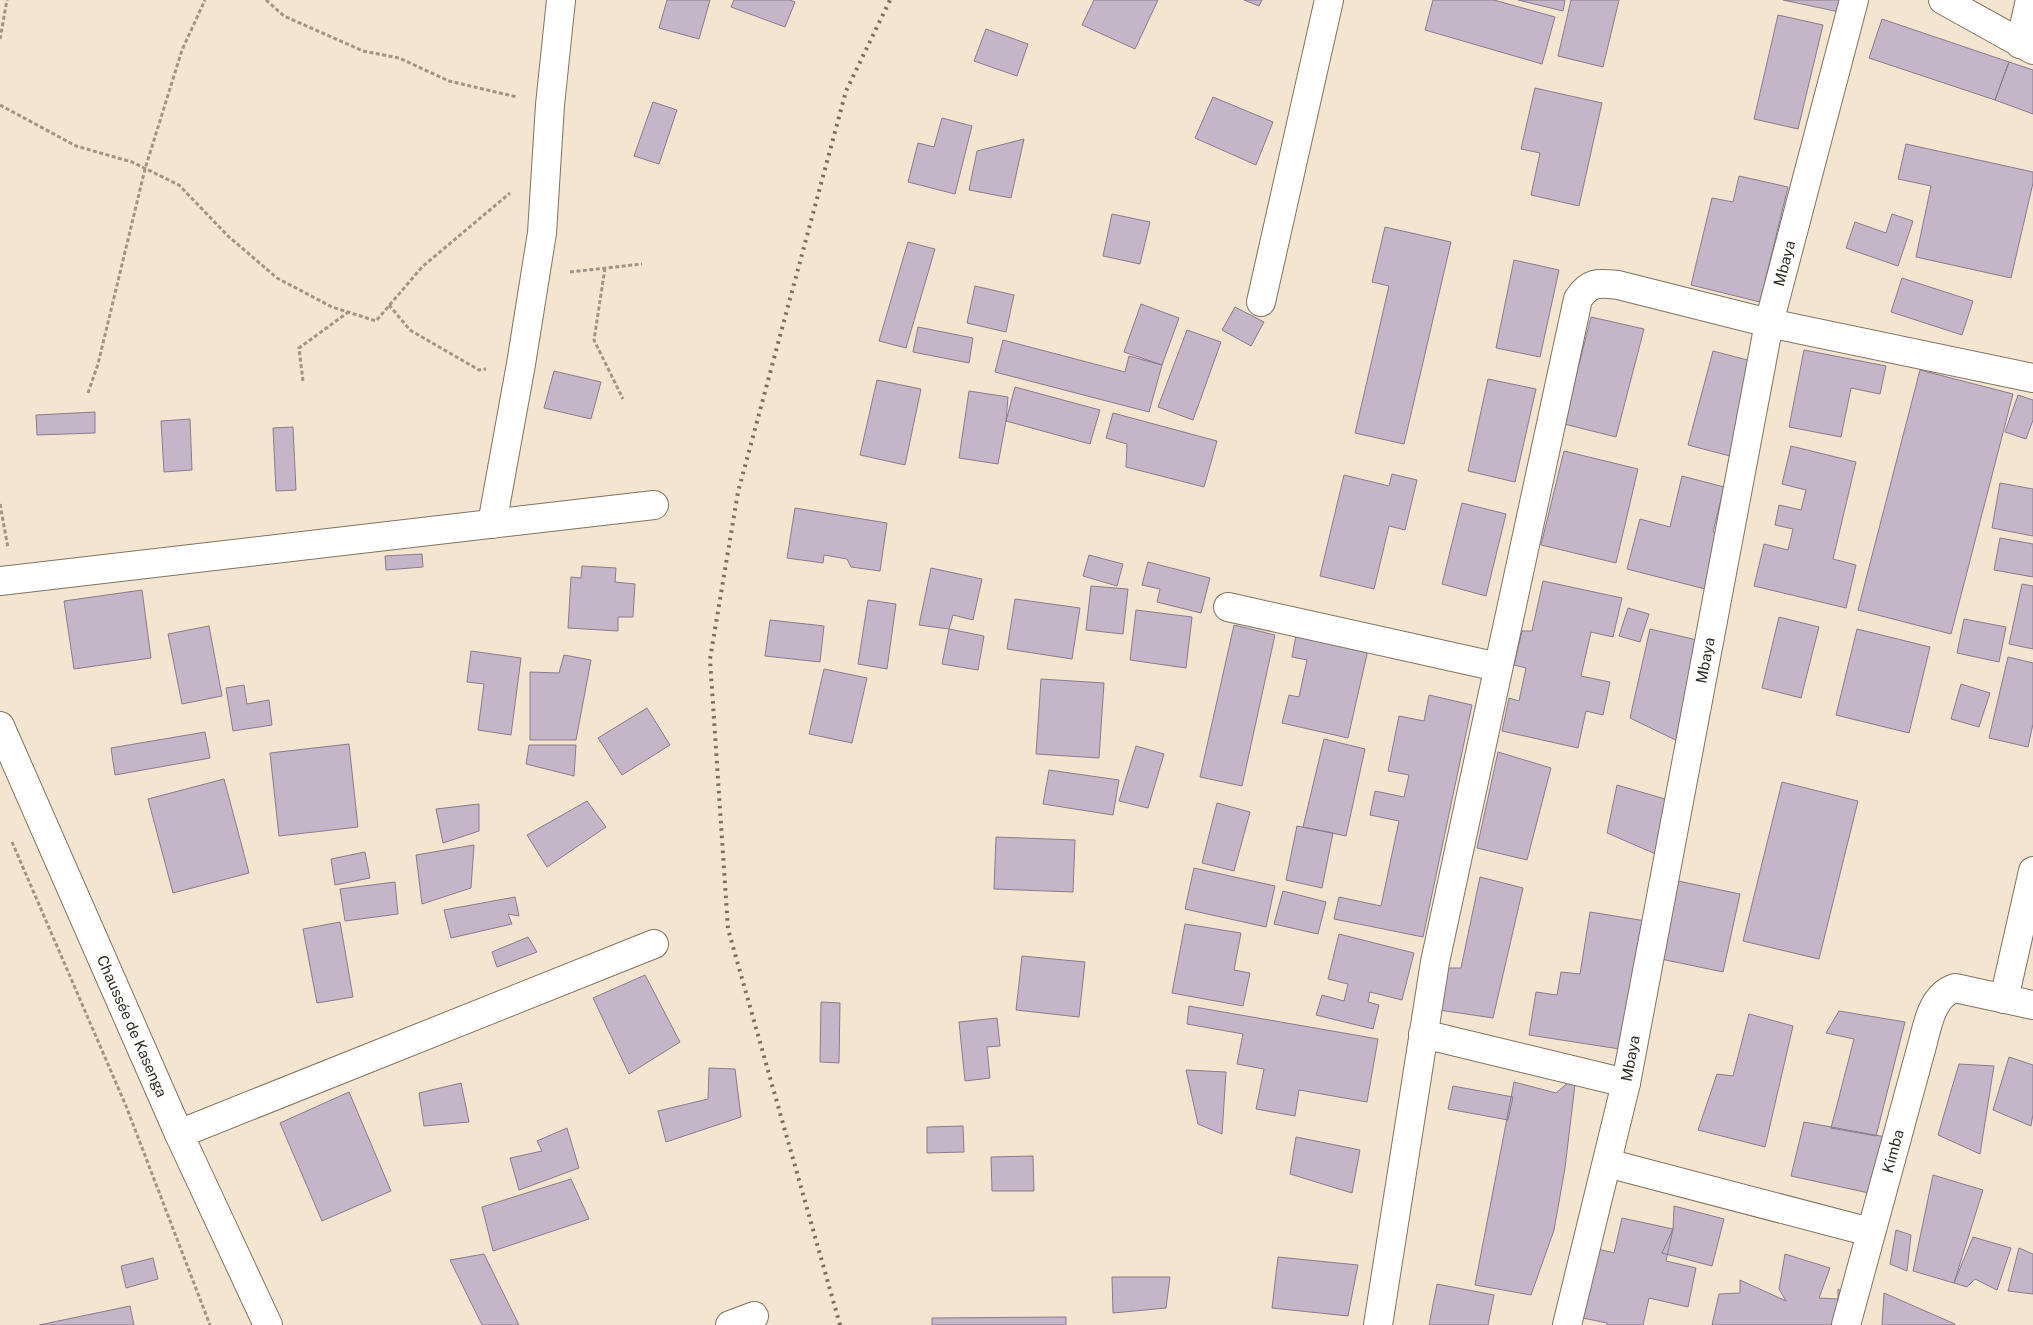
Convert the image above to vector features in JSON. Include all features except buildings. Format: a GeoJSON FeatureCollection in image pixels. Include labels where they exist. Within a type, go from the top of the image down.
{"type":"FeatureCollection","features":[{"type":"Feature","properties":{"kind":"street"},"geometry":{"type":"LineString","coordinates":[[492,524],[542,233],[550,105],[561,0]]}},
{"type":"Feature","properties":{"kind":"street"},"geometry":{"type":"LineString","coordinates":[[1261,302],[1329,0]]}},
{"type":"Feature","properties":{"kind":"street","name":"Mbaya"},"geometry":{"type":"LineString","coordinates":[[1567,1325],[1626,1083],[1770,322],[1854,0]]}},
{"type":"Feature","properties":{"kind":"street"},"geometry":{"type":"LineString","coordinates":[[1943,0],[2027,47],[2030,0]]}},
{"type":"Feature","properties":{"kind":"street"},"geometry":{"type":"LineString","coordinates":[[1378,1325],[1435,962],[1578,299],[1583,291],[1588,286],[1595,284],[1618,285],[1770,322],[2033,378]]}},
{"type":"Feature","properties":{"kind":"street"},"geometry":{"type":"LineString","coordinates":[[7,581],[654,504]]}},
{"type":"Feature","properties":{"kind":"street"},"geometry":{"type":"LineString","coordinates":[[1228,607],[1498,667]]}},
{"type":"Feature","properties":{"kind":"street","name":"Chaussée de Kasenga"},"geometry":{"type":"LineString","coordinates":[[0,726],[179,1134],[268,1325]]}},
{"type":"Feature","properties":{"kind":"street"},"geometry":{"type":"LineString","coordinates":[[2033,871],[2004,999],[2033,1005]]}},
{"type":"Feature","properties":{"kind":"street"},"geometry":{"type":"LineString","coordinates":[[179,1134],[654,944]]}},
{"type":"Feature","properties":{"kind":"street","name":"Kimba"},"geometry":{"type":"LineString","coordinates":[[1846,1325],[1929,1021],[1940,997],[1946,991],[1955,988],[2004,999]]}},
{"type":"Feature","properties":{"kind":"street"},"geometry":{"type":"LineString","coordinates":[[1423,1034],[1626,1083]]}},
{"type":"Feature","properties":{"kind":"street"},"geometry":{"type":"LineString","coordinates":[[1607,1163],[1870,1232]]}},
{"type":"Feature","properties":{"kind":"path"},"geometry":{"type":"LineString","coordinates":[[0,39],[7,0]]}},
{"type":"Feature","properties":{"kind":"path"},"geometry":{"type":"LineString","coordinates":[[88,393],[98,364],[145,169],[182,50],[205,0]]}},
{"type":"Feature","properties":{"kind":"path"},"geometry":{"type":"LineString","coordinates":[[266,0],[284,16],[363,51],[400,58],[449,80],[550,105]]}},
{"type":"Feature","properties":{"kind":"path"},"geometry":{"type":"LineString","coordinates":[[0,105],[76,146],[132,162],[179,185],[228,236],[277,278],[332,307],[376,321],[422,267],[524,182],[547,168]]}},
{"type":"Feature","properties":{"kind":"path"},"geometry":{"type":"LineString","coordinates":[[535,276],[642,264]]}},
{"type":"Feature","properties":{"kind":"path"},"geometry":{"type":"LineString","coordinates":[[605,268],[594,340],[623,400]]}},
{"type":"Feature","properties":{"kind":"path"},"geometry":{"type":"LineString","coordinates":[[390,305],[410,330],[480,370],[521,364]]}},
{"type":"Feature","properties":{"kind":"path"},"geometry":{"type":"LineString","coordinates":[[303,381],[299,348],[348,312]]}},
{"type":"Feature","properties":{"kind":"path"},"geometry":{"type":"LineString","coordinates":[[0,504],[7,581]]}},
{"type":"Feature","properties":{"kind":"path"},"geometry":{"type":"LineString","coordinates":[[11,840],[126,1106],[210,1325]]}},
{"type":"Feature","properties":{"kind":"railway"},"geometry":{"type":"LineString","coordinates":[[840,1325],[728,929],[710,659],[738,492],[846,91],[890,0]]}}]}
